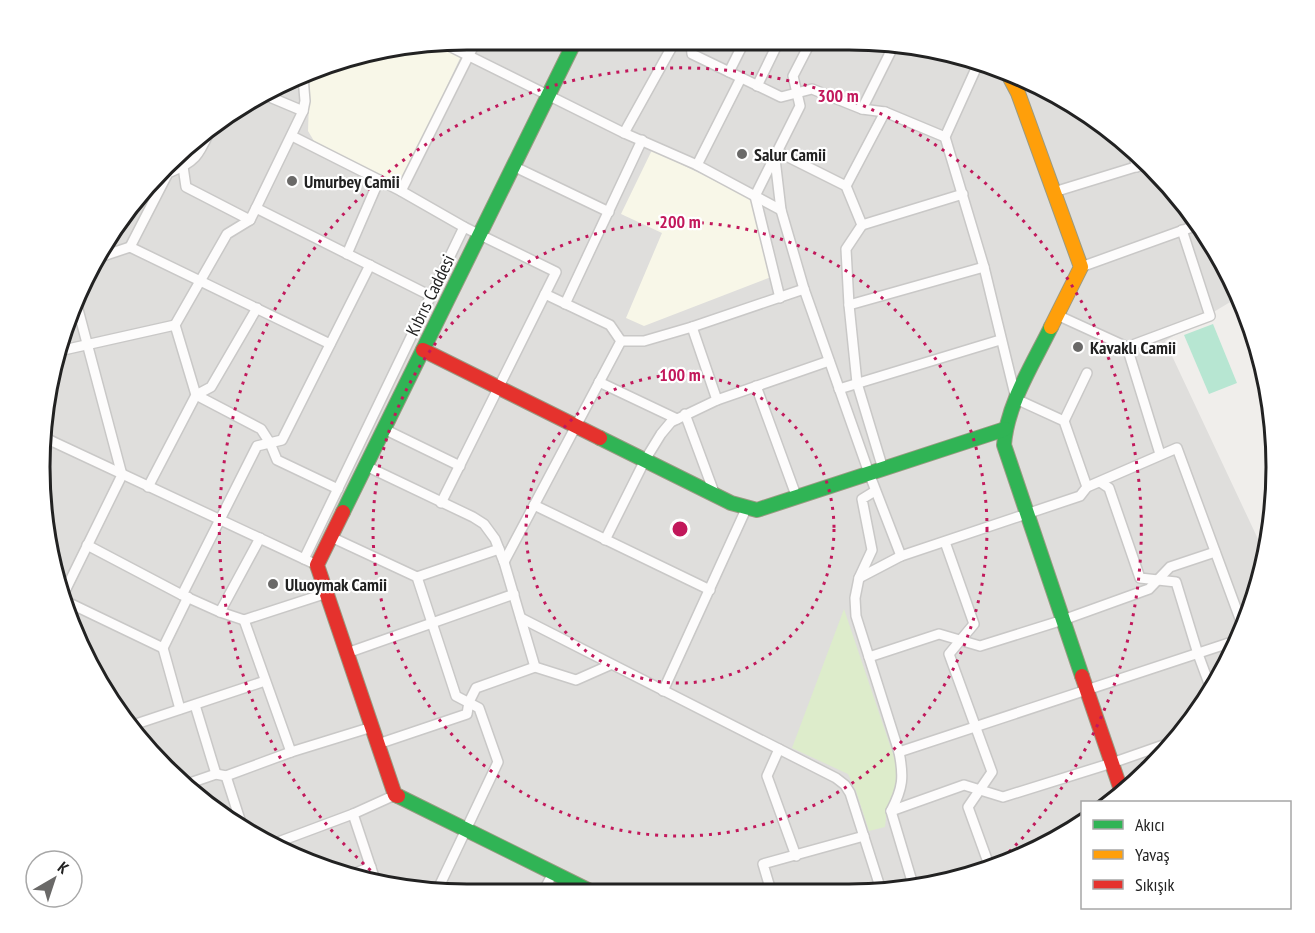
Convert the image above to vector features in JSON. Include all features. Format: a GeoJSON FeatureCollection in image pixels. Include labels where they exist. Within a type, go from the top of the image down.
{"type":"FeatureCollection","features":[{"type":"Feature","properties":{"kind":"street"},"geometry":{"type":"LineString","coordinates":[[458,50],[624,132],[697,165],[781,210]]}},
{"type":"Feature","properties":{"kind":"street"},"geometry":{"type":"LineString","coordinates":[[401,191],[472,50]]}},
{"type":"Feature","properties":{"kind":"street","name":"Kıbrıs Caddesi"},"geometry":{"type":"LineString","coordinates":[[317,565],[570,50]]}},
{"type":"Feature","properties":{"kind":"street"},"geometry":{"type":"LineString","coordinates":[[624,132],[670,50]]}},
{"type":"Feature","properties":{"kind":"street"},"geometry":{"type":"LineString","coordinates":[[692,50],[692,54],[781,97],[812,89],[862,109],[885,112],[945,136]]}},
{"type":"Feature","properties":{"kind":"street"},"geometry":{"type":"LineString","coordinates":[[729,72],[740,50]]}},
{"type":"Feature","properties":{"kind":"street"},"geometry":{"type":"LineString","coordinates":[[757,86],[775,50]]}},
{"type":"Feature","properties":{"kind":"street"},"geometry":{"type":"LineString","coordinates":[[780,298],[755,196],[800,106],[793,76],[806,50]]}},
{"type":"Feature","properties":{"kind":"street"},"geometry":{"type":"LineString","coordinates":[[862,109],[891,52]]}},
{"type":"Feature","properties":{"kind":"street"},"geometry":{"type":"LineString","coordinates":[[975,70],[945,136],[984,267],[1016,399]]}},
{"type":"Feature","properties":{"kind":"street"},"geometry":{"type":"LineString","coordinates":[[697,165],[741,78]]}},
{"type":"Feature","properties":{"kind":"street"},"geometry":{"type":"LineString","coordinates":[[303,83],[303,111],[250,220],[227,234],[175,325],[196,395],[261,429],[277,460],[338,489]]}},
{"type":"Feature","properties":{"kind":"street"},"geometry":{"type":"LineString","coordinates":[[1013,83],[1081,267]]}},
{"type":"Feature","properties":{"kind":"street"},"geometry":{"type":"LineString","coordinates":[[272,98],[303,111]]}},
{"type":"Feature","properties":{"kind":"street"},"geometry":{"type":"LineString","coordinates":[[846,186],[885,112]]}},
{"type":"Feature","properties":{"kind":"street"},"geometry":{"type":"LineString","coordinates":[[292,136],[401,191],[464,227],[556,272],[441,502]]}},
{"type":"Feature","properties":{"kind":"street"},"geometry":{"type":"LineString","coordinates":[[565,304],[642,140]]}},
{"type":"Feature","properties":{"kind":"street"},"geometry":{"type":"LineString","coordinates":[[173,171],[196,158],[203,144]]}},
{"type":"Feature","properties":{"kind":"street"},"geometry":{"type":"LineString","coordinates":[[777,155],[846,186],[862,225]]}},
{"type":"Feature","properties":{"kind":"street"},"geometry":{"type":"LineString","coordinates":[[777,155],[781,210],[804,289],[875,491],[901,556]]}},
{"type":"Feature","properties":{"kind":"street"},"geometry":{"type":"LineString","coordinates":[[182,162],[186,187],[250,220]]}},
{"type":"Feature","properties":{"kind":"street"},"geometry":{"type":"LineString","coordinates":[[513,166],[609,212]]}},
{"type":"Feature","properties":{"kind":"street"},"geometry":{"type":"LineString","coordinates":[[1054,192],[1138,167]]}},
{"type":"Feature","properties":{"kind":"street"},"geometry":{"type":"LineString","coordinates":[[130,247],[164,180]]}},
{"type":"Feature","properties":{"kind":"street"},"geometry":{"type":"LineString","coordinates":[[346,254],[379,180]]}},
{"type":"Feature","properties":{"kind":"street"},"geometry":{"type":"LineString","coordinates":[[884,469],[857,383],[846,249],[862,225],[963,194]]}},
{"type":"Feature","properties":{"kind":"street"},"geometry":{"type":"LineString","coordinates":[[256,208],[431,296]]}},
{"type":"Feature","properties":{"kind":"street"},"geometry":{"type":"LineString","coordinates":[[304,559],[464,227]]}},
{"type":"Feature","properties":{"kind":"street"},"geometry":{"type":"LineString","coordinates":[[1119,783],[1004,446],[1005,429],[1016,399],[1081,267],[1190,228]]}},
{"type":"Feature","properties":{"kind":"street"},"geometry":{"type":"LineString","coordinates":[[1057,315],[1127,347],[1210,316],[1182,231]]}},
{"type":"Feature","properties":{"kind":"street"},"geometry":{"type":"LineString","coordinates":[[107,255],[130,247],[330,344]]}},
{"type":"Feature","properties":{"kind":"street"},"geometry":{"type":"LineString","coordinates":[[180,709],[163,648],[185,596],[219,519],[257,446],[282,440],[370,266]]}},
{"type":"Feature","properties":{"kind":"street"},"geometry":{"type":"LineString","coordinates":[[849,305],[984,267]]}},
{"type":"Feature","properties":{"kind":"street"},"geometry":{"type":"LineString","coordinates":[[621,341],[644,341],[804,289]]}},
{"type":"Feature","properties":{"kind":"street"},"geometry":{"type":"LineString","coordinates":[[545,294],[610,325],[621,341]]}},
{"type":"Feature","properties":{"kind":"street"},"geometry":{"type":"LineString","coordinates":[[148,487],[196,395],[211,387],[257,308]]}},
{"type":"Feature","properties":{"kind":"street"},"geometry":{"type":"LineString","coordinates":[[67,586],[122,475],[79,313]]}},
{"type":"Feature","properties":{"kind":"street"},"geometry":{"type":"LineString","coordinates":[[67,349],[175,325]]}},
{"type":"Feature","properties":{"kind":"street"},"geometry":{"type":"LineString","coordinates":[[692,327],[717,400]]}},
{"type":"Feature","properties":{"kind":"street"},"geometry":{"type":"LineString","coordinates":[[839,389],[1000,340]]}},
{"type":"Feature","properties":{"kind":"street"},"geometry":{"type":"LineString","coordinates":[[504,562],[621,341]]}},
{"type":"Feature","properties":{"kind":"street"},"geometry":{"type":"LineString","coordinates":[[1127,347],[1160,454]]}},
{"type":"Feature","properties":{"kind":"street"},"geometry":{"type":"LineString","coordinates":[[423,350],[731,503],[756,510],[1005,429]]}},
{"type":"Feature","properties":{"kind":"street"},"geometry":{"type":"LineString","coordinates":[[604,540],[645,460],[671,422],[717,400],[829,361]]}},
{"type":"Feature","properties":{"kind":"street"},"geometry":{"type":"LineString","coordinates":[[1087,373],[1064,421],[1087,487]]}},
{"type":"Feature","properties":{"kind":"street"},"geometry":{"type":"LineString","coordinates":[[599,382],[681,417],[715,495]]}},
{"type":"Feature","properties":{"kind":"street"},"geometry":{"type":"LineString","coordinates":[[756,386],[796,498]]}},
{"type":"Feature","properties":{"kind":"street"},"geometry":{"type":"LineString","coordinates":[[1016,399],[1064,421]]}},
{"type":"Feature","properties":{"kind":"street"},"geometry":{"type":"LineString","coordinates":[[384,429],[460,466]]}},
{"type":"Feature","properties":{"kind":"street"},"geometry":{"type":"LineString","coordinates":[[50,440],[317,565],[395,795],[576,884]]}},
{"type":"Feature","properties":{"kind":"street"},"geometry":{"type":"LineString","coordinates":[[859,578],[901,556],[1080,496],[1087,487],[1177,448],[1238,614]]}},
{"type":"Feature","properties":{"kind":"street"},"geometry":{"type":"LineString","coordinates":[[366,466],[484,525],[495,539],[504,562],[535,667]]}},
{"type":"Feature","properties":{"kind":"street"},"geometry":{"type":"LineString","coordinates":[[1100,482],[1109,488],[1140,578],[1176,582],[1207,679]]}},
{"type":"Feature","properties":{"kind":"street"},"geometry":{"type":"LineString","coordinates":[[875,491],[862,499],[872,550],[859,578],[855,598],[856,616],[899,752],[903,774],[900,794],[891,812],[911,878]]}},
{"type":"Feature","properties":{"kind":"street"},"geometry":{"type":"LineString","coordinates":[[534,505],[710,590]]}},
{"type":"Feature","properties":{"kind":"street"},"geometry":{"type":"LineString","coordinates":[[663,692],[747,507]]}},
{"type":"Feature","properties":{"kind":"street"},"geometry":{"type":"LineString","coordinates":[[331,537],[417,577],[499,549]]}},
{"type":"Feature","properties":{"kind":"street"},"geometry":{"type":"LineString","coordinates":[[220,612],[260,538]]}},
{"type":"Feature","properties":{"kind":"street"},"geometry":{"type":"LineString","coordinates":[[945,542],[974,624],[949,654],[992,772],[968,807],[986,860]]}},
{"type":"Feature","properties":{"kind":"street"},"geometry":{"type":"LineString","coordinates":[[87,545],[185,596],[244,620],[327,593]]}},
{"type":"Feature","properties":{"kind":"street"},"geometry":{"type":"LineString","coordinates":[[869,657],[939,634],[980,646],[1063,620],[1149,589],[1170,567],[1215,552]]}},
{"type":"Feature","properties":{"kind":"street"},"geometry":{"type":"LineString","coordinates":[[417,577],[456,696],[479,708],[498,762],[441,883]]}},
{"type":"Feature","properties":{"kind":"street"},"geometry":{"type":"LineString","coordinates":[[347,653],[514,594]]}},
{"type":"Feature","properties":{"kind":"street"},"geometry":{"type":"LineString","coordinates":[[74,606],[163,648]]}},
{"type":"Feature","properties":{"kind":"street"},"geometry":{"type":"LineString","coordinates":[[520,618],[836,778],[845,785],[850,793],[879,883]]}},
{"type":"Feature","properties":{"kind":"street"},"geometry":{"type":"LineString","coordinates":[[244,620],[291,752]]}},
{"type":"Feature","properties":{"kind":"street"},"geometry":{"type":"LineString","coordinates":[[899,752],[1225,645]]}},
{"type":"Feature","properties":{"kind":"street"},"geometry":{"type":"LineString","coordinates":[[378,744],[467,714],[469,702],[476,688],[535,667],[576,680],[610,665]]}},
{"type":"Feature","properties":{"kind":"street"},"geometry":{"type":"LineString","coordinates":[[139,723],[265,681]]}},
{"type":"Feature","properties":{"kind":"street"},"geometry":{"type":"LineString","coordinates":[[195,705],[237,814]]}},
{"type":"Feature","properties":{"kind":"street"},"geometry":{"type":"LineString","coordinates":[[195,782],[372,727]]}},
{"type":"Feature","properties":{"kind":"street"},"geometry":{"type":"LineString","coordinates":[[891,812],[964,785],[1002,797],[1156,748]]}},
{"type":"Feature","properties":{"kind":"street"},"geometry":{"type":"LineString","coordinates":[[778,750],[767,776],[796,855]]}},
{"type":"Feature","properties":{"kind":"street"},"geometry":{"type":"LineString","coordinates":[[283,840],[353,814],[395,795]]}},
{"type":"Feature","properties":{"kind":"street"},"geometry":{"type":"LineString","coordinates":[[353,814],[373,872]]}},
{"type":"Feature","properties":{"kind":"street"},"geometry":{"type":"LineString","coordinates":[[769,884],[763,864],[864,836]]}},
{"type":"Feature","properties":{"kind":"street"},"geometry":{"type":"LineString","coordinates":[[363,870],[371,867]]}},
{"type":"Feature","properties":{"kind":"street"},"geometry":{"type":"LineString","coordinates":[[547,884],[553,873]]}},
{"type":"Feature","properties":{"kind":"shaded area"},"geometry":{"type":"Polygon","coordinates":[[[439,50],[876,50],[956,64],[1008,81],[1057,105],[1123,153],[1162,192],[1210,258],[1231,301],[1165,341],[1258,540],[1243,601],[1222,651],[1195,698],[1162,741],[1123,780],[1102,797],[1096,801],[1081,801],[1080,813],[1057,828],[1008,852],[956,869],[903,880],[848,884],[439,883],[359,869],[307,852],[258,828],[213,797],[172,761],[136,720],[105,675],[81,626],[64,574],[53,521],[50,494],[50,439],[64,359],[81,307],[93,282],[105,258],[136,213],[153,192],[192,153],[258,105],[307,81],[332,72],[412,53],[439,50]]]}},
{"type":"Feature","properties":{"kind":"shaded area"},"geometry":{"type":"Polygon","coordinates":[[[449,50],[461,56],[403,180],[396,184],[314,141],[308,131],[310,80],[359,64],[412,53],[449,50]]]}},
{"type":"Feature","properties":{"kind":"shaded area"},"geometry":{"type":"Polygon","coordinates":[[[652,150],[752,199],[771,277],[644,326],[626,318],[662,233],[621,214],[652,150]]]}},
{"type":"Feature","properties":{"kind":"green space"},"geometry":{"type":"Polygon","coordinates":[[[1213,324],[1237,383],[1209,394],[1184,335],[1213,324]]]}},
{"type":"Feature","properties":{"kind":"green space"},"geometry":{"type":"Polygon","coordinates":[[[844,609],[900,775],[887,808],[885,827],[869,831],[848,774],[792,748],[844,609]]]}},
{"type":"Feature","properties":{"kind":"traffic: fast"},"geometry":{"type":"LineString","coordinates":[[343,512],[571,50]]}},
{"type":"Feature","properties":{"kind":"traffic: fast"},"geometry":{"type":"LineString","coordinates":[[1051,327],[1015,399],[1004,445],[1082,676]]}},
{"type":"Feature","properties":{"kind":"traffic: fast"},"geometry":{"type":"LineString","coordinates":[[600,438],[731,503],[757,510],[1005,429]]}},
{"type":"Feature","properties":{"kind":"traffic: fast"},"geometry":{"type":"LineString","coordinates":[[398,796],[576,884]]}},
{"type":"Feature","properties":{"kind":"traffic: slow"},"geometry":{"type":"LineString","coordinates":[[1013,83],[1081,267],[1051,327]]}},
{"type":"Feature","properties":{"kind":"traffic: jam"},"geometry":{"type":"LineString","coordinates":[[423,350],[600,438]]}},
{"type":"Feature","properties":{"kind":"traffic: jam"},"geometry":{"type":"LineString","coordinates":[[343,512],[317,565],[395,795],[398,796]]}},
{"type":"Feature","properties":{"kind":"traffic: jam"},"geometry":{"type":"LineString","coordinates":[[1082,676],[1119,783]]}},
{"type":"Feature","properties":{"kind":"place","name":"Salur Camii"},"geometry":{"type":"Point","coordinates":[742,154]}},
{"type":"Feature","properties":{"kind":"place","name":"Umurbey Camii"},"geometry":{"type":"Point","coordinates":[292,181]}},
{"type":"Feature","properties":{"kind":"place","name":"Kavaklı Camii"},"geometry":{"type":"Point","coordinates":[1078,347]}},
{"type":"Feature","properties":{"kind":"place","name":"Uluoymak Camii"},"geometry":{"type":"Point","coordinates":[273,584]}}]}
